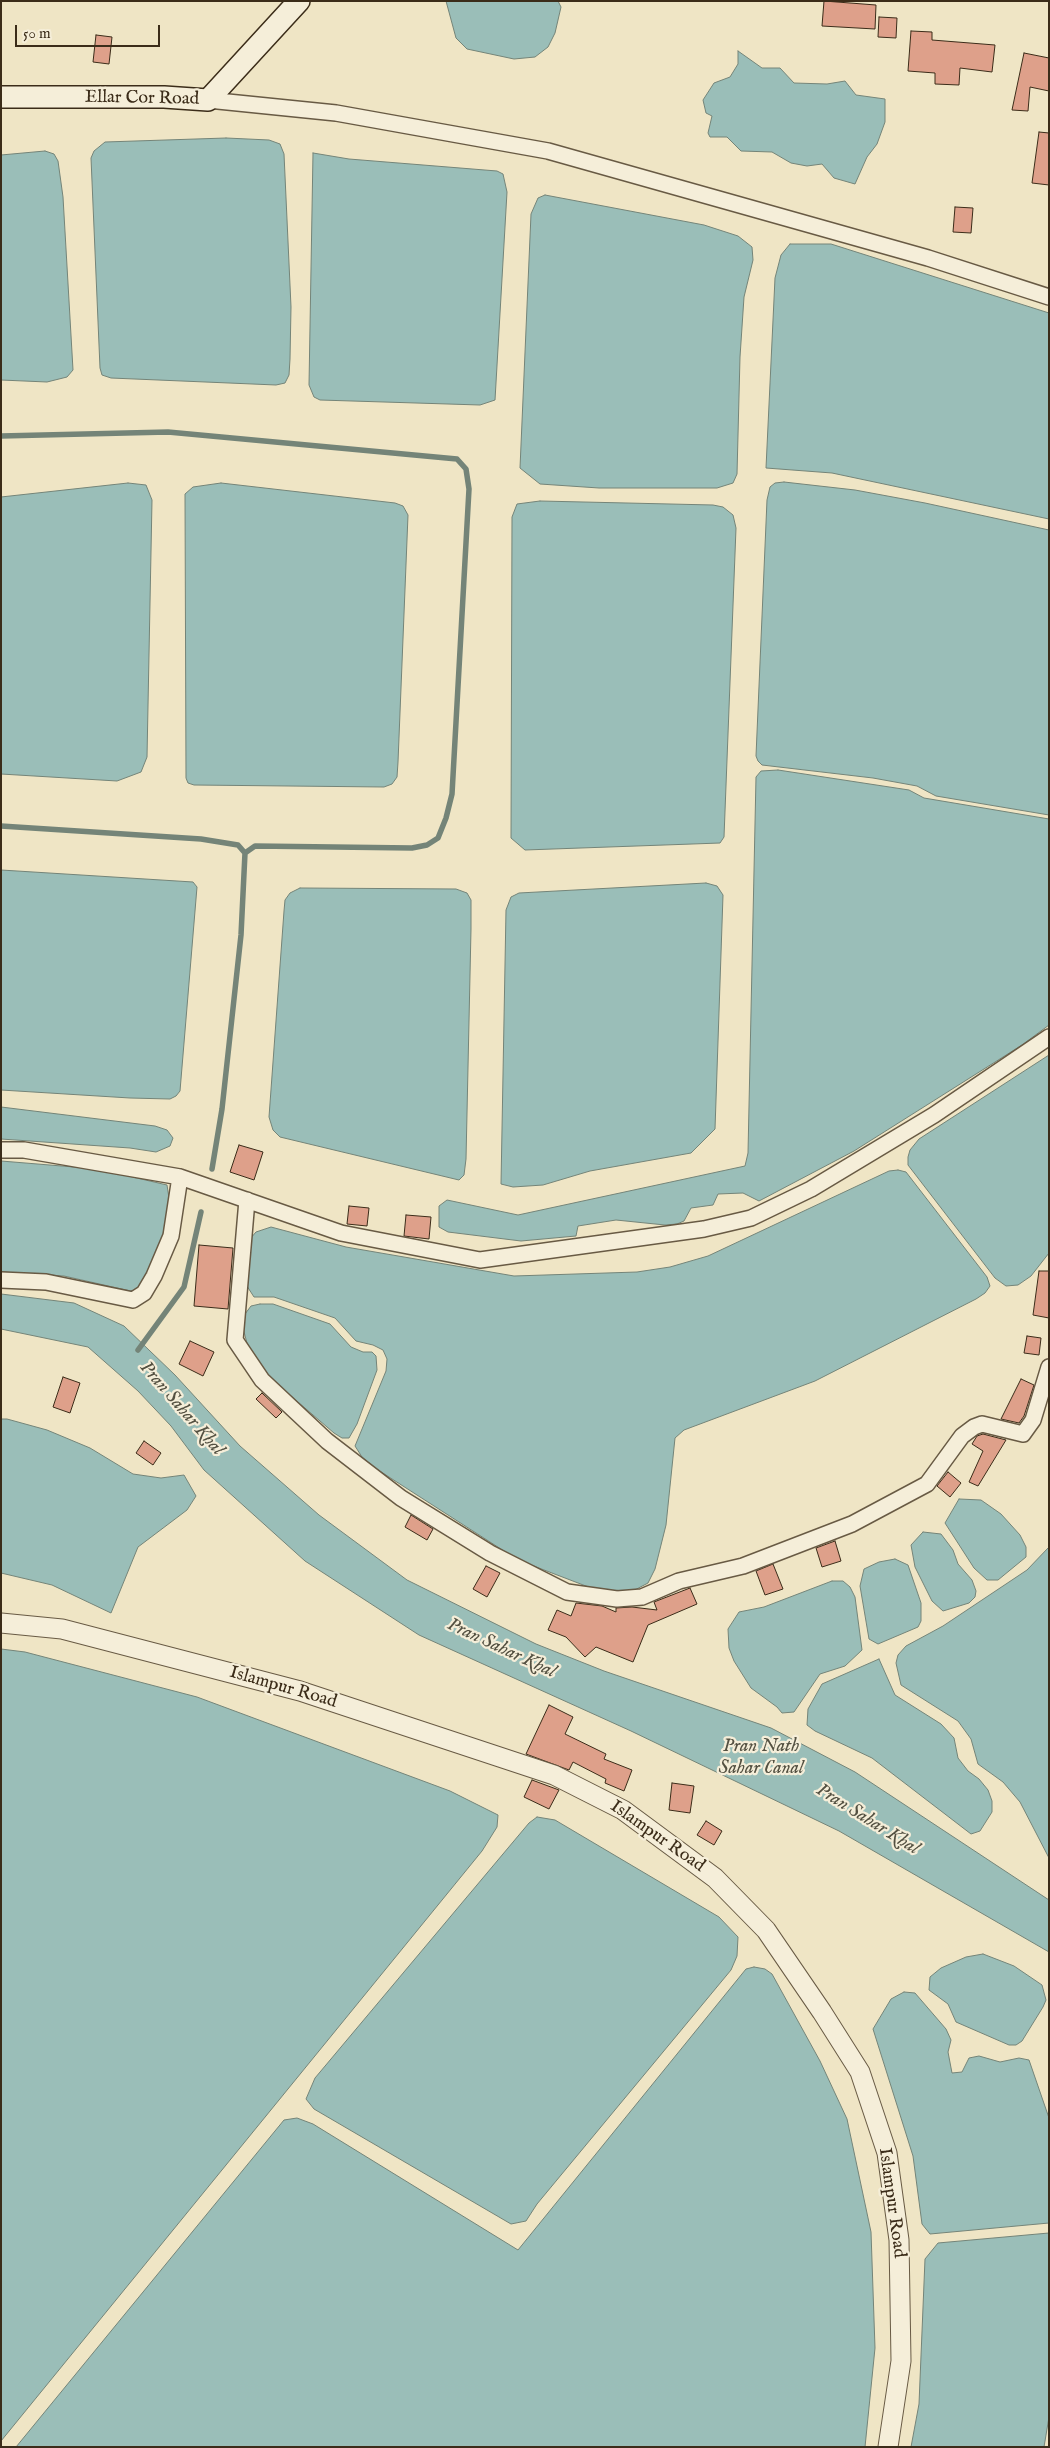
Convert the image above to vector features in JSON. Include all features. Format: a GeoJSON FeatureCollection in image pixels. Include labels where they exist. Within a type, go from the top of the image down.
{"type":"FeatureCollection","features":[{"type":"Feature","properties":{"kind":"main road","name":"Ellar Cor Road"},"geometry":{"type":"LineString","coordinates":[[1,98],[164,97],[208,100],[299,1]]}},
{"type":"Feature","properties":{"kind":"street"},"geometry":{"type":"LineString","coordinates":[[208,100],[336,113],[548,151],[928,258],[1049,297]]}},
{"type":"Feature","properties":{"kind":"street"},"geometry":{"type":"LineString","coordinates":[[1,1150],[24,1150],[180,1177],[341,1233],[480,1260],[704,1229],[751,1218],[811,1189],[934,1115],[1049,1037]]}},
{"type":"Feature","properties":{"kind":"street"},"geometry":{"type":"LineString","coordinates":[[1,1280],[46,1282],[133,1300],[144,1293],[154,1276],[170,1236],[180,1177]]}},
{"type":"Feature","properties":{"kind":"street"},"geometry":{"type":"LineString","coordinates":[[247,1200],[235,1340],[262,1380],[327,1441],[401,1498],[490,1553],[567,1592],[617,1599],[642,1597],[679,1582],[743,1566],[852,1524],[928,1484],[962,1436],[974,1427],[982,1424],[1023,1434],[1033,1420],[1049,1367]]}},
{"type":"Feature","properties":{"kind":"street","name":"Islampur Road"},"geometry":{"type":"LineString","coordinates":[[1,1624],[62,1630],[300,1691],[554,1775],[623,1810],[715,1878],[766,1930],[832,2027],[860,2072],[887,2154],[900,2240],[901,2361],[888,2447]]}},
{"type":"Feature","properties":{"kind":"water"},"geometry":{"type":"Polygon","coordinates":[[[446,1],[558,1],[561,7],[555,33],[548,47],[535,57],[514,59],[467,49],[456,38],[446,1]]]}},
{"type":"Feature","properties":{"kind":"water"},"geometry":{"type":"Polygon","coordinates":[[[738,51],[762,68],[780,68],[794,83],[827,84],[845,81],[856,95],[885,99],[885,122],[877,144],[867,157],[855,184],[834,178],[822,164],[807,166],[791,163],[772,152],[741,151],[727,137],[710,137],[708,133],[712,116],[706,113],[703,100],[714,83],[730,77],[738,64],[738,51]]]}},
{"type":"Feature","properties":{"kind":"water"},"geometry":{"type":"Polygon","coordinates":[[[226,138],[269,140],[280,144],[284,154],[291,307],[289,375],[285,383],[276,385],[111,378],[102,375],[100,368],[91,158],[94,151],[105,142],[226,138]]]}},
{"type":"Feature","properties":{"kind":"water"},"geometry":{"type":"Polygon","coordinates":[[[45,151],[54,154],[58,161],[63,197],[73,370],[67,377],[47,382],[1,380],[1,155],[45,151]]]}},
{"type":"Feature","properties":{"kind":"water"},"geometry":{"type":"Polygon","coordinates":[[[313,153],[349,159],[497,171],[503,174],[507,192],[495,400],[480,405],[320,400],[314,397],[309,385],[313,153]]]}},
{"type":"Feature","properties":{"kind":"water"},"geometry":{"type":"Polygon","coordinates":[[[545,195],[704,225],[738,236],[752,247],[753,260],[744,297],[740,357],[737,474],[733,483],[717,488],[599,488],[540,484],[520,468],[531,214],[538,198],[545,195]]]}},
{"type":"Feature","properties":{"kind":"water"},"geometry":{"type":"Polygon","coordinates":[[[790,244],[831,244],[1049,313],[1049,519],[832,473],[766,468],[775,278],[781,255],[790,244]]]}},
{"type":"Feature","properties":{"kind":"water"},"geometry":{"type":"Polygon","coordinates":[[[784,482],[855,490],[1049,530],[1049,815],[936,796],[917,786],[873,778],[762,765],[758,761],[756,756],[767,500],[770,487],[775,483],[784,482]]]}},
{"type":"Feature","properties":{"kind":"water"},"geometry":{"type":"Polygon","coordinates":[[[128,483],[146,485],[152,500],[147,757],[141,772],[117,781],[1,774],[1,497],[128,483]]]}},
{"type":"Feature","properties":{"kind":"water"},"geometry":{"type":"Polygon","coordinates":[[[221,483],[395,503],[403,506],[408,515],[398,762],[397,777],[392,784],[384,787],[194,785],[188,783],[186,778],[185,494],[193,487],[221,483]]]}},
{"type":"Feature","properties":{"kind":"water"},"geometry":{"type":"Polygon","coordinates":[[[540,501],[713,505],[723,507],[733,515],[736,528],[724,837],[720,843],[525,850],[511,838],[512,517],[517,504],[540,501]]]}},
{"type":"Feature","properties":{"kind":"water"},"geometry":{"type":"Polygon","coordinates":[[[778,770],[909,790],[924,798],[1049,819],[1049,1025],[1022,1045],[854,1151],[759,1201],[743,1193],[718,1194],[713,1205],[691,1208],[684,1221],[677,1224],[665,1225],[616,1220],[578,1226],[576,1236],[521,1241],[448,1232],[439,1227],[439,1206],[447,1200],[518,1215],[745,1166],[748,1153],[756,777],[761,771],[778,770]]]}},
{"type":"Feature","properties":{"kind":"water"},"geometry":{"type":"Polygon","coordinates":[[[1,870],[193,882],[197,887],[180,1091],[176,1096],[170,1099],[130,1098],[1,1090],[1,870]]]}},
{"type":"Feature","properties":{"kind":"water"},"geometry":{"type":"Polygon","coordinates":[[[706,883],[717,886],[723,895],[715,1129],[691,1153],[590,1171],[543,1185],[513,1187],[501,1184],[506,910],[511,897],[519,893],[706,883]]]}},
{"type":"Feature","properties":{"kind":"water"},"geometry":{"type":"Polygon","coordinates":[[[300,888],[456,889],[467,893],[471,900],[466,1159],[464,1175],[459,1180],[280,1137],[273,1130],[269,1117],[285,900],[290,893],[300,888]]]}},
{"type":"Feature","properties":{"kind":"water"},"geometry":{"type":"Polygon","coordinates":[[[1049,1055],[1049,1253],[1031,1276],[1018,1285],[1006,1286],[995,1278],[908,1165],[908,1157],[910,1150],[919,1139],[1049,1055]]]}},
{"type":"Feature","properties":{"kind":"water"},"geometry":{"type":"Polygon","coordinates":[[[1,1107],[155,1126],[167,1130],[173,1138],[170,1146],[156,1152],[130,1148],[1,1139],[1,1107]]]}},
{"type":"Feature","properties":{"kind":"water"},"geometry":{"type":"Polygon","coordinates":[[[1,1161],[98,1169],[167,1185],[169,1198],[161,1248],[147,1277],[135,1292],[64,1276],[1,1272],[1,1161]]]}},
{"type":"Feature","properties":{"kind":"water"},"geometry":{"type":"Polygon","coordinates":[[[898,1170],[906,1172],[987,1277],[990,1286],[985,1293],[976,1299],[815,1381],[684,1430],[675,1438],[666,1525],[655,1569],[648,1583],[629,1593],[599,1591],[518,1560],[375,1468],[362,1457],[355,1446],[386,1371],[387,1359],[383,1350],[373,1345],[356,1341],[335,1318],[274,1297],[254,1297],[245,1283],[250,1239],[256,1232],[271,1227],[346,1247],[514,1276],[637,1272],[670,1267],[708,1256],[889,1171],[898,1170]]]}},
{"type":"Feature","properties":{"kind":"water","name":"Pran Nath Sahar Canal"},"geometry":{"type":"Polygon","coordinates":[[[1,1294],[74,1303],[124,1326],[175,1375],[240,1446],[319,1515],[407,1580],[536,1644],[604,1671],[771,1728],[855,1772],[1049,1900],[1049,1952],[839,1831],[631,1731],[419,1635],[305,1561],[204,1470],[171,1426],[138,1391],[88,1347],[1,1329],[1,1294]]]}},
{"type":"Feature","properties":{"kind":"water"},"geometry":{"type":"Polygon","coordinates":[[[273,1304],[330,1324],[351,1347],[363,1352],[372,1352],[376,1356],[377,1370],[357,1424],[349,1438],[342,1438],[334,1433],[263,1372],[248,1347],[243,1328],[245,1314],[251,1306],[273,1304]]]}},
{"type":"Feature","properties":{"kind":"water"},"geometry":{"type":"Polygon","coordinates":[[[1,1419],[47,1430],[90,1448],[133,1474],[161,1478],[184,1475],[196,1496],[187,1510],[138,1547],[111,1613],[52,1585],[1,1573],[1,1419]]]}},
{"type":"Feature","properties":{"kind":"water"},"geometry":{"type":"Polygon","coordinates":[[[959,1499],[981,1500],[1001,1514],[1020,1535],[1026,1547],[1026,1557],[998,1580],[987,1580],[974,1568],[945,1523],[959,1499]]]}},
{"type":"Feature","properties":{"kind":"water"},"geometry":{"type":"Polygon","coordinates":[[[923,1532],[941,1534],[953,1550],[958,1564],[972,1580],[976,1591],[975,1597],[969,1603],[943,1611],[932,1601],[915,1567],[911,1545],[923,1532]]]}},
{"type":"Feature","properties":{"kind":"water"},"geometry":{"type":"Polygon","coordinates":[[[1049,1547],[1049,1858],[1020,1802],[1003,1782],[978,1764],[971,1739],[958,1721],[901,1685],[896,1663],[898,1655],[906,1646],[943,1626],[1027,1570],[1049,1547]]]}},
{"type":"Feature","properties":{"kind":"water"},"geometry":{"type":"Polygon","coordinates":[[[895,1559],[908,1565],[921,1603],[921,1621],[918,1627],[878,1644],[869,1639],[860,1586],[864,1569],[879,1562],[895,1559]]]}},
{"type":"Feature","properties":{"kind":"water"},"geometry":{"type":"Polygon","coordinates":[[[832,1581],[843,1581],[850,1587],[855,1597],[862,1650],[845,1666],[820,1674],[794,1712],[782,1713],[777,1707],[751,1688],[734,1661],[729,1648],[728,1629],[739,1612],[764,1607],[832,1581]]]}},
{"type":"Feature","properties":{"kind":"water"},"geometry":{"type":"Polygon","coordinates":[[[1,1649],[25,1652],[197,1697],[450,1791],[498,1815],[497,1827],[482,1851],[1,2441],[1,1649]]]}},
{"type":"Feature","properties":{"kind":"water"},"geometry":{"type":"Polygon","coordinates":[[[879,1659],[895,1695],[941,1724],[954,1738],[958,1758],[968,1771],[979,1779],[988,1790],[992,1801],[992,1812],[980,1831],[971,1834],[872,1758],[815,1731],[807,1725],[808,1709],[822,1684],[879,1659]]]}},
{"type":"Feature","properties":{"kind":"water"},"geometry":{"type":"Polygon","coordinates":[[[537,1817],[555,1820],[719,1917],[738,1937],[737,1956],[731,1970],[537,2204],[526,2221],[511,2224],[314,2109],[306,2099],[315,2078],[529,1823],[537,1817]]]}},
{"type":"Feature","properties":{"kind":"water"},"geometry":{"type":"Polygon","coordinates":[[[983,1954],[1014,1966],[1042,1985],[1046,2000],[1043,2007],[1022,2041],[1016,2045],[1009,2045],[956,2022],[948,2004],[929,1990],[930,1977],[941,1968],[966,1957],[983,1954]]]}},
{"type":"Feature","properties":{"kind":"water"},"geometry":{"type":"Polygon","coordinates":[[[754,1967],[765,1969],[772,1974],[820,2061],[847,2119],[871,2232],[875,2348],[865,2447],[16,2447],[284,2120],[297,2118],[313,2124],[518,2250],[746,1969],[754,1967]]]}},
{"type":"Feature","properties":{"kind":"water"},"geometry":{"type":"Polygon","coordinates":[[[904,1992],[915,1993],[946,2029],[951,2040],[948,2052],[952,2073],[962,2072],[969,2058],[979,2056],[1000,2062],[1019,2058],[1029,2060],[1049,2118],[1049,2223],[930,2234],[922,2224],[913,2156],[873,2029],[891,1999],[904,1992]]]}},
{"type":"Feature","properties":{"kind":"water"},"geometry":{"type":"Polygon","coordinates":[[[1049,2233],[1049,2417],[1044,2447],[911,2447],[919,2404],[925,2259],[938,2243],[1049,2233]]]}},
{"type":"Feature","properties":{"kind":"building"},"geometry":{"type":"Polygon","coordinates":[[[824,1],[876,5],[875,29],[822,26],[824,1]]]}},
{"type":"Feature","properties":{"kind":"building"},"geometry":{"type":"Polygon","coordinates":[[[879,17],[897,18],[896,38],[878,37],[879,17]]]}},
{"type":"Feature","properties":{"kind":"building"},"geometry":{"type":"Polygon","coordinates":[[[911,31],[932,32],[932,40],[995,45],[992,72],[960,68],[959,85],[935,84],[935,73],[908,71],[911,31]]]}},
{"type":"Feature","properties":{"kind":"building"},"geometry":{"type":"Polygon","coordinates":[[[96,35],[112,37],[109,64],[93,62],[96,35]]]}},
{"type":"Feature","properties":{"kind":"building"},"geometry":{"type":"Polygon","coordinates":[[[1024,53],[1049,58],[1049,91],[1030,87],[1028,111],[1012,110],[1024,53]]]}},
{"type":"Feature","properties":{"kind":"building"},"geometry":{"type":"Polygon","coordinates":[[[1039,132],[1049,133],[1049,185],[1032,183],[1039,132]]]}},
{"type":"Feature","properties":{"kind":"building"},"geometry":{"type":"Polygon","coordinates":[[[955,207],[973,208],[971,233],[953,232],[955,207]]]}},
{"type":"Feature","properties":{"kind":"building"},"geometry":{"type":"Polygon","coordinates":[[[239,1145],[263,1152],[254,1180],[230,1172],[239,1145]]]}},
{"type":"Feature","properties":{"kind":"building"},"geometry":{"type":"Polygon","coordinates":[[[349,1206],[369,1208],[367,1226],[347,1224],[349,1206]]]}},
{"type":"Feature","properties":{"kind":"building"},"geometry":{"type":"Polygon","coordinates":[[[406,1215],[431,1217],[429,1239],[404,1236],[406,1215]]]}},
{"type":"Feature","properties":{"kind":"building"},"geometry":{"type":"Polygon","coordinates":[[[199,1245],[233,1248],[228,1309],[194,1306],[199,1245]]]}},
{"type":"Feature","properties":{"kind":"building"},"geometry":{"type":"Polygon","coordinates":[[[1039,1271],[1049,1271],[1049,1318],[1033,1315],[1039,1271]]]}},
{"type":"Feature","properties":{"kind":"building"},"geometry":{"type":"Polygon","coordinates":[[[1027,1336],[1041,1338],[1039,1355],[1024,1353],[1027,1336]]]}},
{"type":"Feature","properties":{"kind":"building"},"geometry":{"type":"Polygon","coordinates":[[[190,1341],[214,1352],[203,1376],[179,1364],[190,1341]]]}},
{"type":"Feature","properties":{"kind":"building"},"geometry":{"type":"Polygon","coordinates":[[[63,1377],[80,1383],[70,1413],[53,1407],[63,1377]]]}},
{"type":"Feature","properties":{"kind":"building"},"geometry":{"type":"Polygon","coordinates":[[[1021,1379],[1034,1385],[1024,1416],[1019,1423],[1001,1419],[1021,1379]]]}},
{"type":"Feature","properties":{"kind":"building"},"geometry":{"type":"Polygon","coordinates":[[[262,1393],[282,1412],[276,1418],[256,1399],[262,1393]]]}},
{"type":"Feature","properties":{"kind":"building"},"geometry":{"type":"Polygon","coordinates":[[[983,1434],[1006,1440],[978,1486],[969,1482],[983,1451],[972,1444],[977,1436],[983,1434]]]}},
{"type":"Feature","properties":{"kind":"building"},"geometry":{"type":"Polygon","coordinates":[[[144,1441],[161,1453],[153,1465],[136,1453],[144,1441]]]}},
{"type":"Feature","properties":{"kind":"building"},"geometry":{"type":"Polygon","coordinates":[[[948,1472],[961,1483],[950,1497],[937,1486],[948,1472]]]}},
{"type":"Feature","properties":{"kind":"building"},"geometry":{"type":"Polygon","coordinates":[[[411,1515],[433,1529],[427,1540],[405,1527],[411,1515]]]}},
{"type":"Feature","properties":{"kind":"building"},"geometry":{"type":"Polygon","coordinates":[[[835,1541],[841,1561],[822,1567],[816,1548],[835,1541]]]}},
{"type":"Feature","properties":{"kind":"building"},"geometry":{"type":"Polygon","coordinates":[[[773,1564],[783,1589],[765,1595],[756,1571],[773,1564]]]}},
{"type":"Feature","properties":{"kind":"building"},"geometry":{"type":"Polygon","coordinates":[[[486,1566],[500,1573],[487,1597],[473,1589],[486,1566]]]}},
{"type":"Feature","properties":{"kind":"building"},"geometry":{"type":"Polygon","coordinates":[[[690,1588],[697,1604],[648,1625],[633,1662],[596,1647],[585,1657],[566,1637],[548,1630],[557,1610],[571,1616],[576,1603],[602,1606],[616,1612],[616,1608],[632,1607],[657,1610],[654,1602],[690,1588]]]}},
{"type":"Feature","properties":{"kind":"building"},"geometry":{"type":"Polygon","coordinates":[[[549,1705],[573,1717],[565,1734],[606,1754],[604,1759],[632,1770],[624,1791],[605,1783],[606,1779],[573,1762],[569,1770],[526,1754],[549,1705]]]}},
{"type":"Feature","properties":{"kind":"building"},"geometry":{"type":"Polygon","coordinates":[[[532,1780],[559,1790],[549,1809],[524,1797],[532,1780]]]}},
{"type":"Feature","properties":{"kind":"building"},"geometry":{"type":"Polygon","coordinates":[[[672,1783],[694,1786],[690,1813],[669,1810],[672,1783]]]}},
{"type":"Feature","properties":{"kind":"building"},"geometry":{"type":"Polygon","coordinates":[[[706,1821],[722,1831],[714,1845],[697,1835],[706,1821]]]}},
{"type":"Feature","properties":{"kind":"waterway"},"geometry":{"type":"LineString","coordinates":[[1,436],[168,432],[457,459],[466,469],[469,489],[452,794],[446,818],[438,838],[427,845],[412,848],[255,846],[245,853],[241,935],[222,1109],[212,1169]]}},
{"type":"Feature","properties":{"kind":"waterway"},"geometry":{"type":"LineString","coordinates":[[1,826],[201,839],[238,845],[245,853]]}},
{"type":"Feature","properties":{"kind":"waterway"},"geometry":{"type":"LineString","coordinates":[[138,1350],[184,1287],[201,1212]]}},
{"type":"Feature","properties":{"kind":"water label","name":"Pran Sahar Khal"},"geometry":{"type":"Point","coordinates":[181,1409]}},
{"type":"Feature","properties":{"kind":"water label","name":"Pran Sahar Khal"},"geometry":{"type":"Point","coordinates":[501,1649]}},
{"type":"Feature","properties":{"kind":"water label","name":"Pran Sahar Khal"},"geometry":{"type":"Point","coordinates":[867,1820]}}]}
